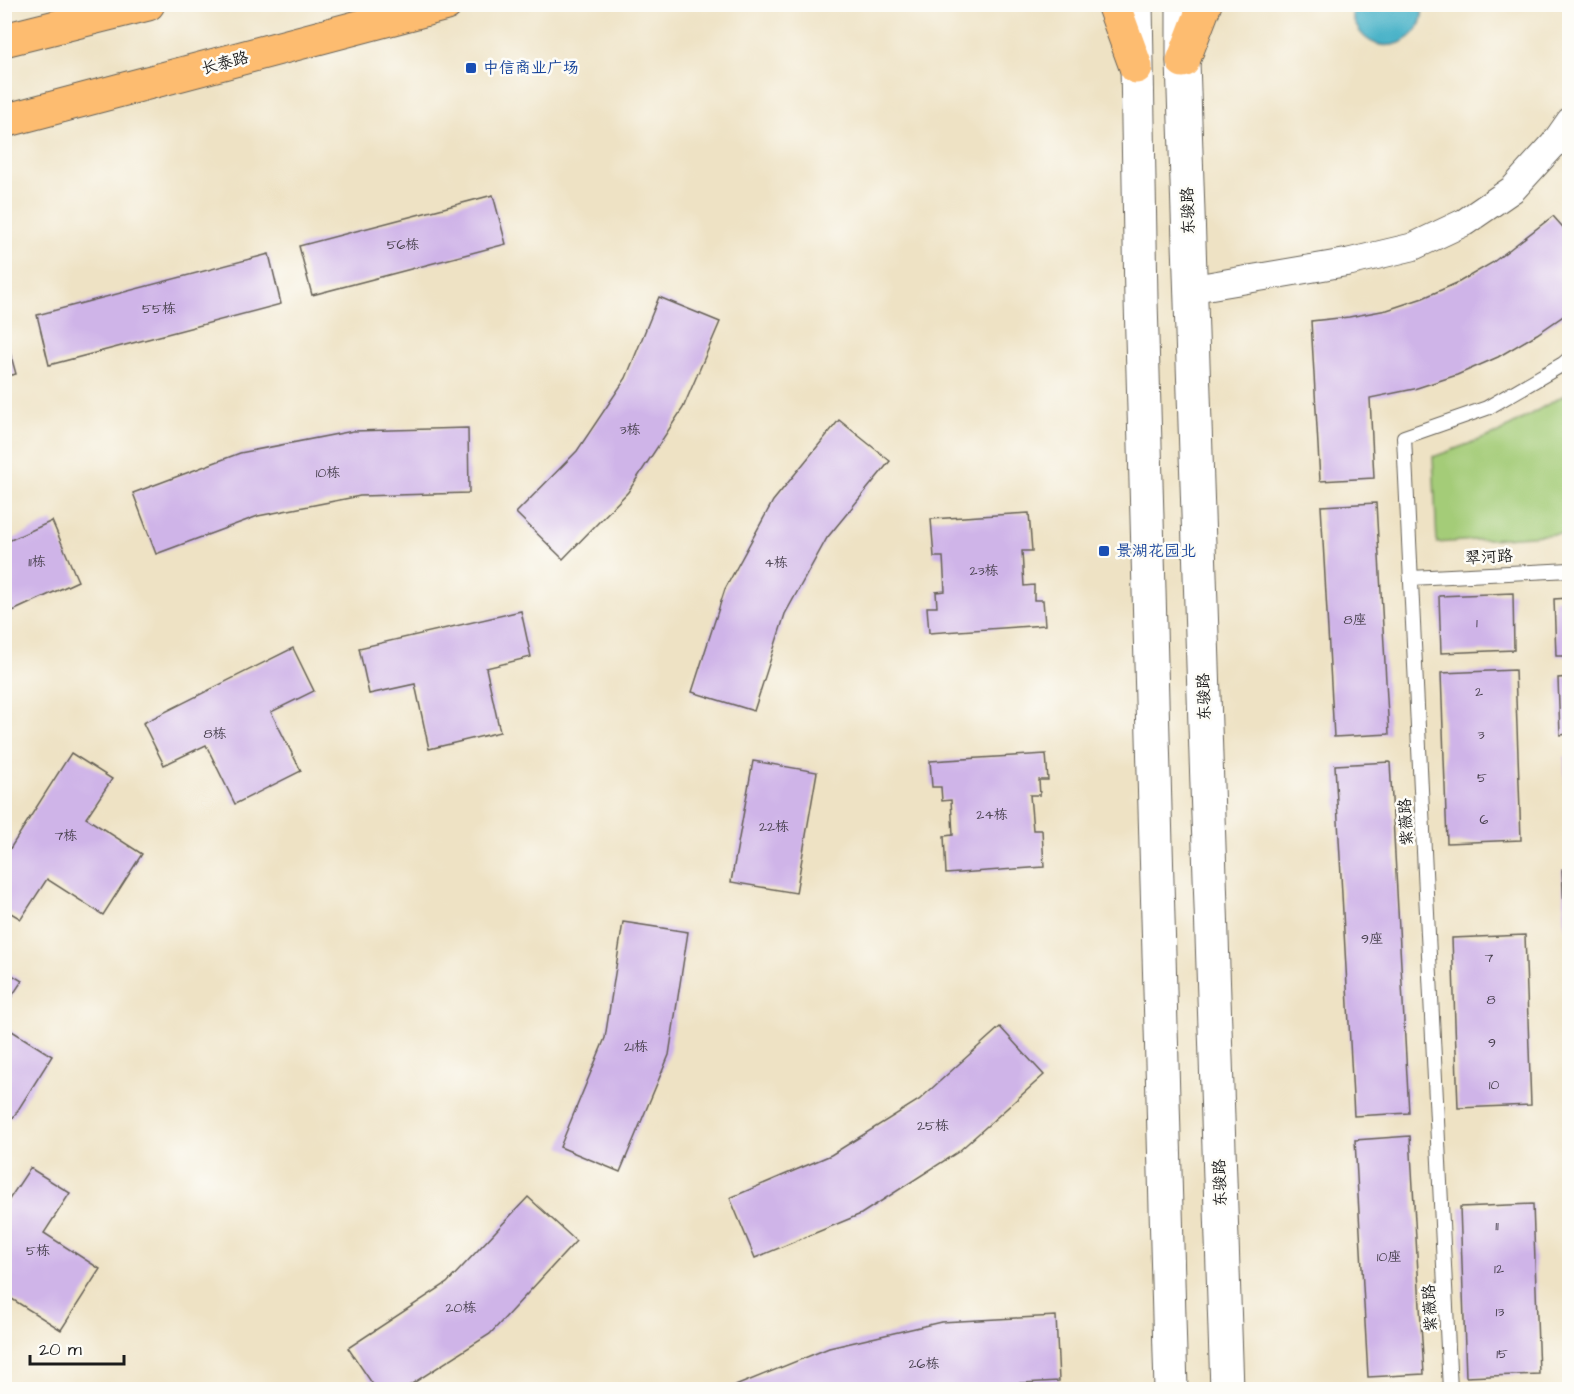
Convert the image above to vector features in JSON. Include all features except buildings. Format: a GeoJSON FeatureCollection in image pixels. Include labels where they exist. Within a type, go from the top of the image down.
{"type":"FeatureCollection","features":[{"type":"Feature","properties":{"kind":"highway"},"geometry":{"type":"LineString","coordinates":[[4,40],[148,4]]}},
{"type":"Feature","properties":{"kind":"highway","name":"长泰路"},"geometry":{"type":"LineString","coordinates":[[4,121],[446,4]]}},
{"type":"Feature","properties":{"kind":"highway"},"geometry":{"type":"LineString","coordinates":[[1113,4],[1136,67]]}},
{"type":"Feature","properties":{"kind":"highway"},"geometry":{"type":"LineString","coordinates":[[1183,61],[1205,4]]}},
{"type":"Feature","properties":{"kind":"street"},"geometry":{"type":"LineString","coordinates":[[1136,4],[1142,324],[1171,1389]]}},
{"type":"Feature","properties":{"kind":"street","name":"东骏路"},"geometry":{"type":"LineString","coordinates":[[1183,4],[1183,61],[1227,1389]]}},
{"type":"Feature","properties":{"kind":"street"},"geometry":{"type":"LineString","coordinates":[[1191,289],[1349,262],[1412,247],[1465,222],[1513,189],[1562,149],[1569,122]]}},
{"type":"Feature","properties":{"kind":"lane","name":"紫薇路"},"geometry":{"type":"LineString","coordinates":[[1450,1389],[1404,437],[1487,408],[1563,364],[1569,358]]}},
{"type":"Feature","properties":{"kind":"lane","name":"翠河路"},"geometry":{"type":"LineString","coordinates":[[1411,578],[1569,570]]}},
{"type":"Feature","properties":{"kind":"green space"},"geometry":{"type":"Polygon","coordinates":[[[1569,392],[1569,533],[1437,543],[1433,457],[1498,433],[1569,392]]]}},
{"type":"Feature","properties":{"kind":"water"},"geometry":{"type":"Polygon","coordinates":[[[1353,5],[1422,5],[1422,18],[1417,29],[1409,38],[1387,45],[1376,44],[1365,38],[1357,27],[1352,13],[1353,5]]]}},
{"type":"Feature","properties":{"kind":"place","name":"中信商业广场"},"geometry":{"type":"Point","coordinates":[471,68]}},
{"type":"Feature","properties":{"kind":"place","name":"景湖花园北"},"geometry":{"type":"Point","coordinates":[1104,551]}}]}
